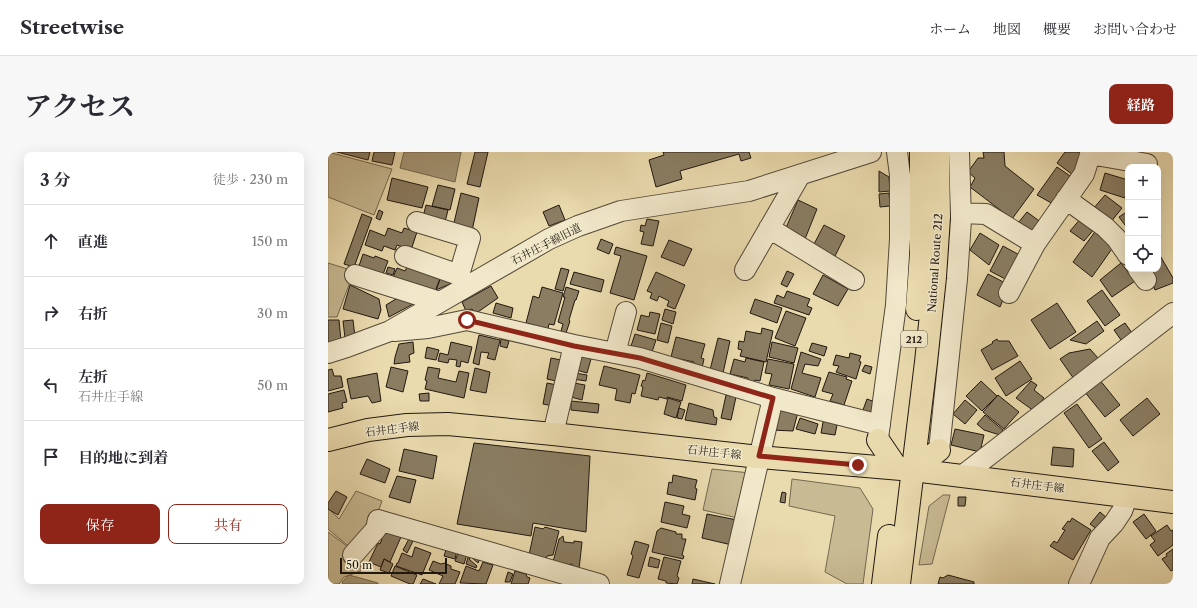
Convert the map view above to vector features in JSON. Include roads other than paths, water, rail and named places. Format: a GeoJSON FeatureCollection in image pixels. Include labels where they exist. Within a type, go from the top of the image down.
{"type":"FeatureCollection","features":[{"type":"Feature","properties":{"kind":"main road","name":"National Route 212"},"geometry":{"type":"LineString","coordinates":[[921,152],[930,213]]}},
{"type":"Feature","properties":{"kind":"main road","name":"National Route 212"},"geometry":{"type":"LineString","coordinates":[[905,469],[920,260],[930,213],[938,152]]}},
{"type":"Feature","properties":{"kind":"main road","name":"石井庄手線"},"geometry":{"type":"LineString","coordinates":[[328,440],[368,430],[406,425],[448,424],[759,456],[905,469],[1173,502]]}},
{"type":"Feature","properties":{"kind":"main road"},"geometry":{"type":"LineString","coordinates":[[879,433],[905,469],[939,450]]}},
{"type":"Feature","properties":{"kind":"main road","name":"212"},"geometry":{"type":"LineString","coordinates":[[883,584],[905,469]]}},
{"type":"Feature","properties":{"kind":"main road","name":"212"},"geometry":{"type":"LineString","coordinates":[[899,584],[905,469]]}},
{"type":"Feature","properties":{"kind":"street","name":"石井庄手線旧道"},"geometry":{"type":"LineString","coordinates":[[328,353],[390,331],[440,302],[463,280],[578,226],[621,211],[749,191],[871,152]]}},
{"type":"Feature","properties":{"kind":"street"},"geometry":{"type":"LineString","coordinates":[[390,331],[428,328],[467,320],[574,346],[640,358],[773,398],[879,433],[896,305],[900,239],[900,175],[897,152]]}},
{"type":"Feature","properties":{"kind":"street"},"geometry":{"type":"LineString","coordinates":[[939,450],[958,279],[961,213],[959,152]]}},
{"type":"Feature","properties":{"kind":"street"},"geometry":{"type":"LineString","coordinates":[[1009,293],[1035,244],[1084,174],[1090,153],[1146,164]]}},
{"type":"Feature","properties":{"kind":"street"},"geometry":{"type":"LineString","coordinates":[[745,270],[800,175]]}},
{"type":"Feature","properties":{"kind":"street"},"geometry":{"type":"LineString","coordinates":[[1066,199],[1105,227],[1125,246]]}},
{"type":"Feature","properties":{"kind":"street"},"geometry":{"type":"LineString","coordinates":[[961,213],[986,214],[1035,244]]}},
{"type":"Feature","properties":{"kind":"street"},"geometry":{"type":"LineString","coordinates":[[405,256],[463,280],[470,238],[417,222]]}},
{"type":"Feature","properties":{"kind":"street"},"geometry":{"type":"LineString","coordinates":[[769,228],[854,280]]}},
{"type":"Feature","properties":{"kind":"street"},"geometry":{"type":"LineString","coordinates":[[355,275],[440,302]]}},
{"type":"Feature","properties":{"kind":"street"},"geometry":{"type":"LineString","coordinates":[[614,353],[626,312]]}},
{"type":"Feature","properties":{"kind":"street"},"geometry":{"type":"LineString","coordinates":[[962,476],[1173,313]]}},
{"type":"Feature","properties":{"kind":"street"},"geometry":{"type":"LineString","coordinates":[[553,434],[574,346]]}},
{"type":"Feature","properties":{"kind":"street"},"geometry":{"type":"LineString","coordinates":[[730,584],[773,398]]}},
{"type":"Feature","properties":{"kind":"street"},"geometry":{"type":"LineString","coordinates":[[1079,584],[1100,538],[1114,523],[1122,511],[1128,497]]}},
{"type":"Feature","properties":{"kind":"street"},"geometry":{"type":"LineString","coordinates":[[353,555],[376,529],[378,520],[599,584]]}}]}
